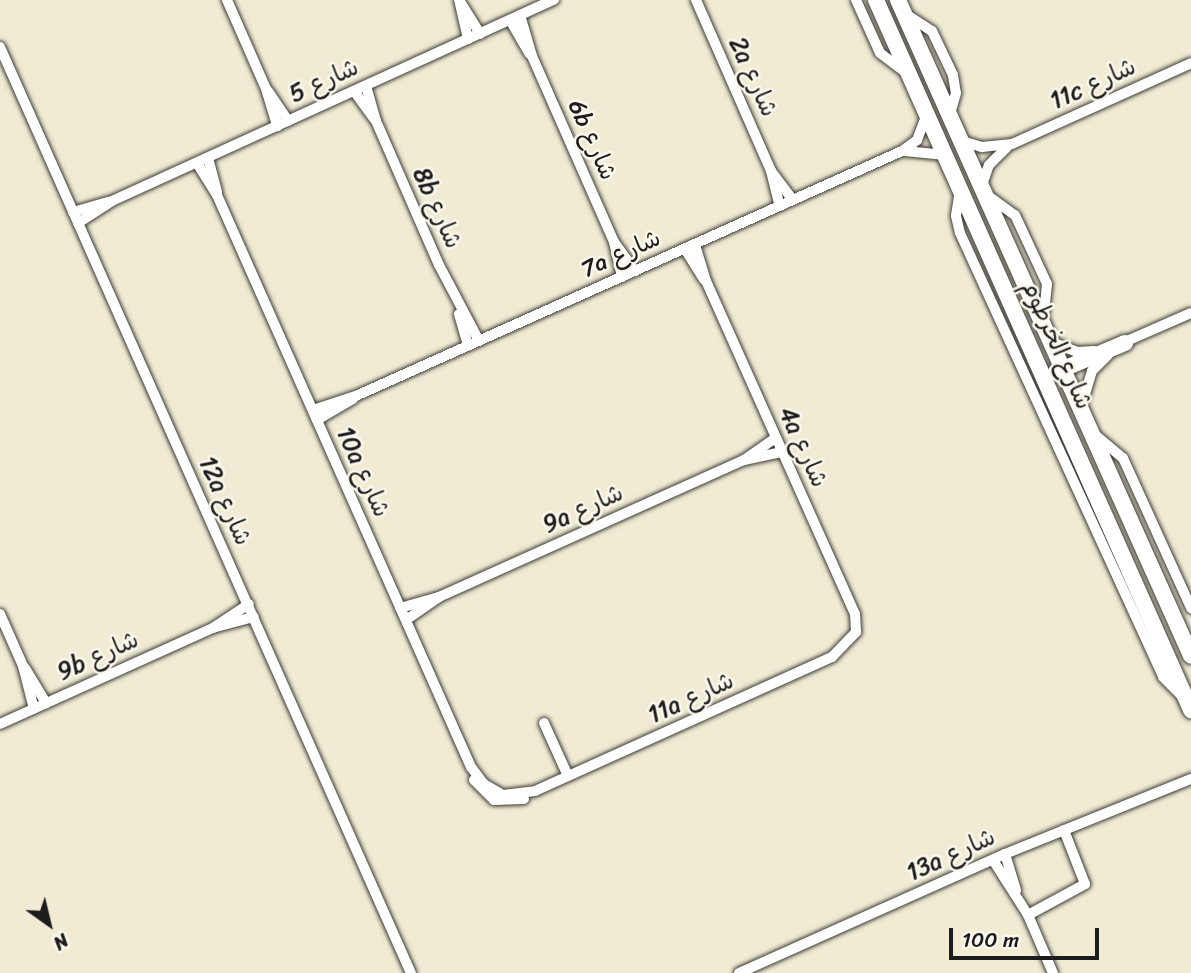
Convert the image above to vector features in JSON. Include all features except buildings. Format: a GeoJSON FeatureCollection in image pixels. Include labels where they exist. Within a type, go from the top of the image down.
{"type":"FeatureCollection","features":[{"type":"Feature","properties":{"kind":"main road","name":"شارع الخرطوم"},"geometry":{"type":"LineString","coordinates":[[876,0],[996,264],[1188,704]]}},
{"type":"Feature","properties":{"kind":"main road","name":"شارع الخرطوم"},"geometry":{"type":"LineString","coordinates":[[901,6],[1191,656]]}},
{"type":"Feature","properties":{"kind":"main road"},"geometry":{"type":"LineString","coordinates":[[996,264],[1010,279],[1051,368],[1066,371],[1125,343]]}},
{"type":"Feature","properties":{"kind":"street"},"geometry":{"type":"LineString","coordinates":[[227,0],[282,124]]}},
{"type":"Feature","properties":{"kind":"street","name":"شارع 5"},"geometry":{"type":"LineString","coordinates":[[78,223],[112,201],[554,0]]}},
{"type":"Feature","properties":{"kind":"street","name":"2a شارع"},"geometry":{"type":"LineString","coordinates":[[696,0],[771,171],[780,206]]}},
{"type":"Feature","properties":{"kind":"street"},"geometry":{"type":"LineString","coordinates":[[856,0],[880,52],[909,74]]}},
{"type":"Feature","properties":{"kind":"street"},"geometry":{"type":"LineString","coordinates":[[460,1],[480,34]]}},
{"type":"Feature","properties":{"kind":"street"},"geometry":{"type":"LineString","coordinates":[[460,1],[468,39]]}},
{"type":"Feature","properties":{"kind":"street","name":"6b شارع"},"geometry":{"type":"LineString","coordinates":[[515,18],[614,242],[622,277]]}},
{"type":"Feature","properties":{"kind":"street","name":"12a شارع"},"geometry":{"type":"LineString","coordinates":[[1,50],[4,66],[73,212],[249,604],[411,973]]}},
{"type":"Feature","properties":{"kind":"street","name":"11c شارع"},"geometry":{"type":"LineString","coordinates":[[962,141],[992,148],[1012,144],[1191,64]]}},
{"type":"Feature","properties":{"kind":"street","name":"8b شارع"},"geometry":{"type":"LineString","coordinates":[[366,86],[376,121],[459,311],[468,346]]}},
{"type":"Feature","properties":{"kind":"street","name":"8b شارع"},"geometry":{"type":"LineString","coordinates":[[354,91],[376,121]]}},
{"type":"Feature","properties":{"kind":"street","name":"7a شارع"},"geometry":{"type":"LineString","coordinates":[[315,415],[902,151],[917,140],[926,113]]}},
{"type":"Feature","properties":{"kind":"street","name":"11c شارع"},"geometry":{"type":"LineString","coordinates":[[984,190],[989,165],[1012,144]]}},
{"type":"Feature","properties":{"kind":"street","name":"7a شارع"},"geometry":{"type":"LineString","coordinates":[[902,151],[919,149],[945,155]]}},
{"type":"Feature","properties":{"kind":"street","name":"10a شارع"},"geometry":{"type":"LineString","coordinates":[[202,160],[471,767],[492,795]]}},
{"type":"Feature","properties":{"kind":"street","name":"2a شارع"},"geometry":{"type":"LineString","coordinates":[[771,171],[793,200]]}},
{"type":"Feature","properties":{"kind":"street"},"geometry":{"type":"LineString","coordinates":[[960,187],[956,216],[960,233],[1163,677],[1188,704]]}},
{"type":"Feature","properties":{"kind":"street","name":"شارع 5"},"geometry":{"type":"LineString","coordinates":[[73,212],[112,201]]}},
{"type":"Feature","properties":{"kind":"street","name":"6b شارع"},"geometry":{"type":"LineString","coordinates":[[614,242],[635,271]]}},
{"type":"Feature","properties":{"kind":"street","name":"4a شارع"},"geometry":{"type":"LineString","coordinates":[[690,247],[855,614],[856,632]]}},
{"type":"Feature","properties":{"kind":"street","name":"8b شارع"},"geometry":{"type":"LineString","coordinates":[[459,311],[479,341]]}},
{"type":"Feature","properties":{"kind":"street"},"geometry":{"type":"LineString","coordinates":[[1054,344],[1085,353],[1125,343],[1191,313]]}},
{"type":"Feature","properties":{"kind":"street"},"geometry":{"type":"LineString","coordinates":[[1080,408],[1091,371],[1125,343]]}},
{"type":"Feature","properties":{"kind":"street"},"geometry":{"type":"LineString","coordinates":[[1090,432],[1123,458],[1191,608]]}},
{"type":"Feature","properties":{"kind":"street","name":"9a شارع"},"geometry":{"type":"LineString","coordinates":[[400,608],[439,597],[744,460],[776,438]]}},
{"type":"Feature","properties":{"kind":"street","name":"9a شارع"},"geometry":{"type":"LineString","coordinates":[[744,460],[782,452]]}},
{"type":"Feature","properties":{"kind":"street","name":"9a شارع"},"geometry":{"type":"LineString","coordinates":[[406,620],[439,597]]}},
{"type":"Feature","properties":{"kind":"street","name":"9b شارع"},"geometry":{"type":"LineString","coordinates":[[213,628],[249,604]]}},
{"type":"Feature","properties":{"kind":"street"},"geometry":{"type":"LineString","coordinates":[[0,614],[23,666],[46,703]]}},
{"type":"Feature","properties":{"kind":"street","name":"9b شارع"},"geometry":{"type":"LineString","coordinates":[[0,724],[213,628],[254,617]]}},
{"type":"Feature","properties":{"kind":"street","name":"11a شارع"},"geometry":{"type":"LineString","coordinates":[[492,795],[512,796],[536,791],[832,657],[856,632]]}},
{"type":"Feature","properties":{"kind":"street"},"geometry":{"type":"LineString","coordinates":[[23,666],[34,709]]}},
{"type":"Feature","properties":{"kind":"street"},"geometry":{"type":"LineString","coordinates":[[544,723],[568,776]]}},
{"type":"Feature","properties":{"kind":"street","name":"13a شارع"},"geometry":{"type":"LineString","coordinates":[[739,973],[1005,854],[1188,778]]}},
{"type":"Feature","properties":{"kind":"street"},"geometry":{"type":"LineString","coordinates":[[1028,915],[1085,884],[1064,830]]}},
{"type":"Feature","properties":{"kind":"street"},"geometry":{"type":"LineString","coordinates":[[1005,854],[1018,897]]}},
{"type":"Feature","properties":{"kind":"street"},"geometry":{"type":"LineString","coordinates":[[993,860],[1028,915],[1054,973]]}}]}
